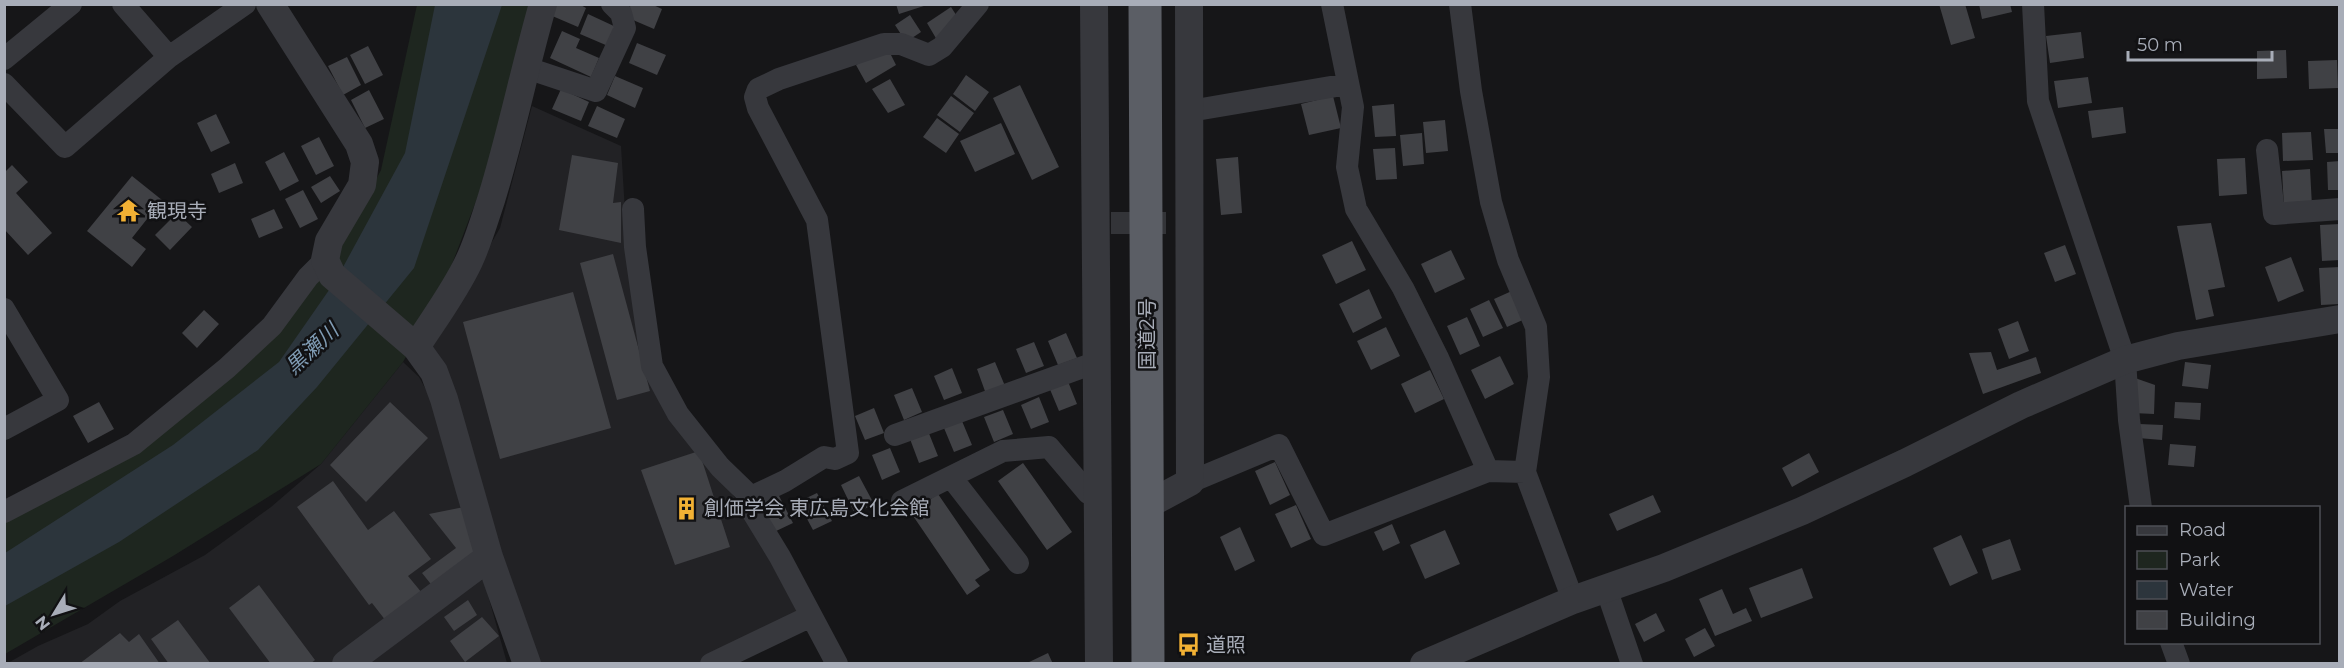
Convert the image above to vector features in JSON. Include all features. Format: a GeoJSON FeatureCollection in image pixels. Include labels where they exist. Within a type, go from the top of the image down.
{"type":"FeatureCollection","features":[{"type":"Feature","properties":{"kind":"highway","name":"国道2号"},"geometry":{"type":"LineString","coordinates":[[1146,4],[1149,663]]}},
{"type":"Feature","properties":{"kind":"street"},"geometry":{"type":"LineString","coordinates":[[4,59],[71,4]]}},
{"type":"Feature","properties":{"kind":"street"},"geometry":{"type":"LineString","coordinates":[[123,4],[169,57]]}},
{"type":"Feature","properties":{"kind":"street"},"geometry":{"type":"LineString","coordinates":[[4,84],[65,147],[169,57],[245,4]]}},
{"type":"Feature","properties":{"kind":"street"},"geometry":{"type":"LineString","coordinates":[[270,4],[359,144],[365,162],[362,185],[329,241],[328,267],[416,347],[434,372],[444,399],[489,556],[527,663]]}},
{"type":"Feature","properties":{"kind":"street"},"geometry":{"type":"LineString","coordinates":[[416,347],[451,294],[480,236],[506,153],[524,67],[543,4]]}},
{"type":"Feature","properties":{"kind":"street"},"geometry":{"type":"LineString","coordinates":[[524,67],[596,91],[625,28],[621,13],[612,4]]}},
{"type":"Feature","properties":{"kind":"street"},"geometry":{"type":"LineString","coordinates":[[751,497],[785,481],[824,457],[835,459],[848,453],[817,220],[758,108],[755,97],[758,89],[779,79],[884,44],[901,44],[929,55],[942,47],[978,4]]}},
{"type":"Feature","properties":{"kind":"street"},"geometry":{"type":"LineString","coordinates":[[1094,4],[1103,224],[1097,362],[1099,663]]}},
{"type":"Feature","properties":{"kind":"street"},"geometry":{"type":"LineString","coordinates":[[1189,4],[1190,111],[1184,224],[1190,482]]}},
{"type":"Feature","properties":{"kind":"street"},"geometry":{"type":"LineString","coordinates":[[1332,4],[1353,106],[1347,167],[1356,208],[1408,298],[1438,357],[1488,471]]}},
{"type":"Feature","properties":{"kind":"street"},"geometry":{"type":"LineString","coordinates":[[1460,4],[1471,91],[1491,202],[1508,260],[1536,327],[1539,377],[1526,472],[1573,600]]}},
{"type":"Feature","properties":{"kind":"street"},"geometry":{"type":"LineString","coordinates":[[2033,4],[2038,101],[2124,360],[2129,420],[2141,506]]}},
{"type":"Feature","properties":{"kind":"street"},"geometry":{"type":"LineString","coordinates":[[1190,111],[1348,84]]}},
{"type":"Feature","properties":{"kind":"street"},"geometry":{"type":"LineString","coordinates":[[2267,150],[2274,214],[2340,208]]}},
{"type":"Feature","properties":{"kind":"street"},"geometry":{"type":"LineString","coordinates":[[633,209],[635,247],[652,366],[678,414],[720,467],[751,497]]}},
{"type":"Feature","properties":{"kind":"street"},"geometry":{"type":"LineString","coordinates":[[4,512],[134,444],[227,368],[272,326],[308,277],[328,267]]}},
{"type":"Feature","properties":{"kind":"street"},"geometry":{"type":"LineString","coordinates":[[4,309],[58,400],[4,429]]}},
{"type":"Feature","properties":{"kind":"street"},"geometry":{"type":"LineString","coordinates":[[1424,663],[1573,600],[1664,568],[1802,511],[2021,405],[2124,360],[2178,346],[2340,319]]}},
{"type":"Feature","properties":{"kind":"street"},"geometry":{"type":"LineString","coordinates":[[895,435],[1097,362]]}},
{"type":"Feature","properties":{"kind":"street"},"geometry":{"type":"LineString","coordinates":[[1147,505],[1190,482],[1279,445],[1324,535],[1488,471],[1526,472]]}},
{"type":"Feature","properties":{"kind":"street"},"geometry":{"type":"LineString","coordinates":[[902,501],[1003,451],[1049,447],[1088,493]]}},
{"type":"Feature","properties":{"kind":"street"},"geometry":{"type":"LineString","coordinates":[[951,477],[1018,564]]}},
{"type":"Feature","properties":{"kind":"street"},"geometry":{"type":"LineString","coordinates":[[751,497],[749,506],[780,557],[837,663]]}},
{"type":"Feature","properties":{"kind":"street"},"geometry":{"type":"LineString","coordinates":[[346,663],[489,556]]}},
{"type":"Feature","properties":{"kind":"street"},"geometry":{"type":"LineString","coordinates":[[1606,588],[1632,663]]}},
{"type":"Feature","properties":{"kind":"street"},"geometry":{"type":"LineString","coordinates":[[711,663],[811,616]]}},
{"type":"Feature","properties":{"kind":"street"},"geometry":{"type":"LineString","coordinates":[[2173,644],[2179,663]]}},
{"type":"Feature","properties":{"kind":"shaded area"},"geometry":{"type":"Polygon","coordinates":[[[532,106],[621,146],[627,244],[649,366],[728,486],[801,612],[698,663],[538,663],[425,343],[470,280],[500,228],[532,106]]]}},
{"type":"Feature","properties":{"kind":"shaded area"},"geometry":{"type":"Polygon","coordinates":[[[403,362],[419,377],[430,397],[445,438],[472,560],[332,663],[6,664],[38,646],[88,624],[120,601],[205,555],[271,507],[321,464],[403,362]]]}},
{"type":"Feature","properties":{"kind":"shaded area"},"geometry":{"type":"Polygon","coordinates":[[[477,578],[484,581],[507,663],[360,664],[477,578]]]}},
{"type":"Feature","properties":{"kind":"green space"},"geometry":{"type":"Polygon","coordinates":[[[417,5],[532,5],[486,175],[439,298],[403,362],[321,464],[173,556],[5,654],[4,521],[147,441],[343,244],[381,170],[417,5]]]}},
{"type":"Feature","properties":{"kind":"water","name":"黒瀬川"},"geometry":{"type":"Polygon","coordinates":[[[435,5],[502,5],[414,268],[317,387],[258,450],[119,542],[5,606],[5,553],[173,445],[279,362],[336,280],[405,153],[435,5]]]}},
{"type":"Feature","properties":{"kind":"building"},"geometry":{"type":"Polygon","coordinates":[[[554,4],[579,4],[586,8],[578,27],[550,15],[554,4]]]}},
{"type":"Feature","properties":{"kind":"building"},"geometry":{"type":"Polygon","coordinates":[[[631,4],[651,4],[662,9],[654,29],[626,17],[631,4]]]}},
{"type":"Feature","properties":{"kind":"building"},"geometry":{"type":"Polygon","coordinates":[[[896,4],[927,4],[927,5],[899,14],[896,4]]]}},
{"type":"Feature","properties":{"kind":"building"},"geometry":{"type":"Polygon","coordinates":[[[1939,4],[1965,4],[1975,38],[1951,45],[1939,4]]]}},
{"type":"Feature","properties":{"kind":"building"},"geometry":{"type":"Polygon","coordinates":[[[1979,4],[2010,4],[2012,12],[1982,19],[1979,4]]]}},
{"type":"Feature","properties":{"kind":"building"},"geometry":{"type":"Polygon","coordinates":[[[951,7],[962,24],[937,40],[927,23],[951,7]]]}},
{"type":"Feature","properties":{"kind":"building"},"geometry":{"type":"Polygon","coordinates":[[[588,14],[616,27],[608,46],[580,34],[588,14]]]}},
{"type":"Feature","properties":{"kind":"building"},"geometry":{"type":"Polygon","coordinates":[[[910,15],[921,32],[906,42],[895,25],[910,15]]]}},
{"type":"Feature","properties":{"kind":"building"},"geometry":{"type":"Polygon","coordinates":[[[562,31],[580,39],[576,48],[599,58],[591,77],[550,58],[562,31]]]}},
{"type":"Feature","properties":{"kind":"building"},"geometry":{"type":"Polygon","coordinates":[[[2081,32],[2084,58],[2050,63],[2046,36],[2081,32]]]}},
{"type":"Feature","properties":{"kind":"building"},"geometry":{"type":"Polygon","coordinates":[[[637,43],[666,55],[657,75],[629,63],[637,43]]]}},
{"type":"Feature","properties":{"kind":"building"},"geometry":{"type":"Polygon","coordinates":[[[368,46],[383,75],[365,84],[350,55],[368,46]]]}},
{"type":"Feature","properties":{"kind":"building"},"geometry":{"type":"Polygon","coordinates":[[[887,47],[896,65],[866,83],[856,65],[887,47]]]}},
{"type":"Feature","properties":{"kind":"building"},"geometry":{"type":"Polygon","coordinates":[[[2286,50],[2287,78],[2257,79],[2257,51],[2286,50]]]}},
{"type":"Feature","properties":{"kind":"building"},"geometry":{"type":"Polygon","coordinates":[[[347,57],[361,85],[343,95],[328,66],[347,57]]]}},
{"type":"Feature","properties":{"kind":"building"},"geometry":{"type":"Polygon","coordinates":[[[2337,60],[2338,88],[2309,89],[2308,61],[2337,60]]]}},
{"type":"Feature","properties":{"kind":"building"},"geometry":{"type":"Polygon","coordinates":[[[966,75],[989,92],[975,111],[953,94],[966,75]]]}},
{"type":"Feature","properties":{"kind":"building"},"geometry":{"type":"Polygon","coordinates":[[[615,76],[643,88],[635,108],[607,95],[615,76]]]}},
{"type":"Feature","properties":{"kind":"building"},"geometry":{"type":"Polygon","coordinates":[[[2088,77],[2092,103],[2058,108],[2054,81],[2088,77]]]}},
{"type":"Feature","properties":{"kind":"building"},"geometry":{"type":"Polygon","coordinates":[[[890,79],[905,105],[888,113],[872,89],[890,79]]]}},
{"type":"Feature","properties":{"kind":"building"},"geometry":{"type":"Polygon","coordinates":[[[1020,85],[1059,167],[1032,180],[993,98],[1020,85]]]}},
{"type":"Feature","properties":{"kind":"building"},"geometry":{"type":"Polygon","coordinates":[[[561,89],[589,102],[581,121],[552,109],[561,89]]]}},
{"type":"Feature","properties":{"kind":"building"},"geometry":{"type":"Polygon","coordinates":[[[369,90],[384,119],[365,128],[351,100],[369,90]]]}},
{"type":"Feature","properties":{"kind":"building"},"geometry":{"type":"Polygon","coordinates":[[[951,96],[974,113],[960,132],[937,115],[951,96]]]}},
{"type":"Feature","properties":{"kind":"building"},"geometry":{"type":"Polygon","coordinates":[[[1333,96],[1341,128],[1309,135],[1301,104],[1333,96]]]}},
{"type":"Feature","properties":{"kind":"building"},"geometry":{"type":"Polygon","coordinates":[[[1394,104],[1396,136],[1375,137],[1372,106],[1394,104]]]}},
{"type":"Feature","properties":{"kind":"building"},"geometry":{"type":"Polygon","coordinates":[[[597,106],[625,119],[617,138],[588,126],[597,106]]]}},
{"type":"Feature","properties":{"kind":"building"},"geometry":{"type":"Polygon","coordinates":[[[2123,107],[2126,133],[2092,138],[2088,111],[2123,107]]]}},
{"type":"Feature","properties":{"kind":"building"},"geometry":{"type":"Polygon","coordinates":[[[216,114],[230,143],[211,152],[197,123],[216,114]]]}},
{"type":"Feature","properties":{"kind":"building"},"geometry":{"type":"Polygon","coordinates":[[[937,118],[959,134],[946,153],[923,137],[937,118]]]}},
{"type":"Feature","properties":{"kind":"building"},"geometry":{"type":"Polygon","coordinates":[[[1445,120],[1448,151],[1426,153],[1423,122],[1445,120]]]}},
{"type":"Feature","properties":{"kind":"building"},"geometry":{"type":"Polygon","coordinates":[[[1001,123],[1015,154],[975,172],[960,141],[1001,123]]]}},
{"type":"Feature","properties":{"kind":"building"},"geometry":{"type":"Polygon","coordinates":[[[2324,129],[2340,129],[2340,153],[2326,153],[2324,129]]]}},
{"type":"Feature","properties":{"kind":"building"},"geometry":{"type":"Polygon","coordinates":[[[2311,132],[2313,160],[2283,161],[2282,133],[2311,132]]]}},
{"type":"Feature","properties":{"kind":"building"},"geometry":{"type":"Polygon","coordinates":[[[1422,133],[1424,164],[1403,166],[1400,135],[1422,133]]]}},
{"type":"Feature","properties":{"kind":"building"},"geometry":{"type":"Polygon","coordinates":[[[319,137],[334,166],[316,175],[301,146],[319,137]]]}},
{"type":"Feature","properties":{"kind":"building"},"geometry":{"type":"Polygon","coordinates":[[[1395,148],[1397,179],[1376,180],[1373,149],[1395,148]]]}},
{"type":"Feature","properties":{"kind":"building"},"geometry":{"type":"Polygon","coordinates":[[[284,152],[299,181],[280,191],[265,162],[284,152]]]}},
{"type":"Feature","properties":{"kind":"building"},"geometry":{"type":"Polygon","coordinates":[[[572,155],[618,163],[613,203],[621,202],[621,243],[559,230],[572,155]]]}},
{"type":"Feature","properties":{"kind":"building"},"geometry":{"type":"Polygon","coordinates":[[[1238,157],[1242,213],[1221,215],[1216,159],[1238,157]]]}},
{"type":"Feature","properties":{"kind":"building"},"geometry":{"type":"Polygon","coordinates":[[[2245,158],[2247,194],[2219,196],[2217,159],[2245,158]]]}},
{"type":"Feature","properties":{"kind":"building"},"geometry":{"type":"Polygon","coordinates":[[[2340,161],[2340,190],[2328,190],[2327,162],[2340,161]]]}},
{"type":"Feature","properties":{"kind":"building"},"geometry":{"type":"Polygon","coordinates":[[[235,163],[243,183],[219,193],[211,174],[235,163]]]}},
{"type":"Feature","properties":{"kind":"building"},"geometry":{"type":"Polygon","coordinates":[[[12,165],[28,182],[16,193],[52,233],[28,255],[4,229],[4,173],[12,165]]]}},
{"type":"Feature","properties":{"kind":"building"},"geometry":{"type":"Polygon","coordinates":[[[2310,169],[2312,206],[2284,208],[2282,171],[2310,169]]]}},
{"type":"Feature","properties":{"kind":"building"},"geometry":{"type":"Polygon","coordinates":[[[132,176],[162,200],[132,238],[146,249],[132,267],[87,231],[132,176]]]}},
{"type":"Feature","properties":{"kind":"building"},"geometry":{"type":"Polygon","coordinates":[[[330,176],[340,191],[321,203],[311,187],[330,176]]]}},
{"type":"Feature","properties":{"kind":"building"},"geometry":{"type":"Polygon","coordinates":[[[303,190],[318,219],[300,228],[285,199],[303,190]]]}},
{"type":"Feature","properties":{"kind":"building"},"geometry":{"type":"Polygon","coordinates":[[[274,209],[283,228],[259,238],[251,219],[274,209]]]}},
{"type":"Feature","properties":{"kind":"building"},"geometry":{"type":"Polygon","coordinates":[[[177,213],[192,227],[170,250],[155,235],[177,213]]]}},
{"type":"Feature","properties":{"kind":"building"},"geometry":{"type":"Polygon","coordinates":[[[2211,223],[2225,287],[2208,290],[2214,316],[2196,320],[2177,226],[2211,223]]]}},
{"type":"Feature","properties":{"kind":"building"},"geometry":{"type":"Polygon","coordinates":[[[2340,224],[2340,260],[2322,261],[2320,225],[2340,224]]]}},
{"type":"Feature","properties":{"kind":"building"},"geometry":{"type":"Polygon","coordinates":[[[1352,241],[1366,270],[1336,284],[1322,255],[1352,241]]]}},
{"type":"Feature","properties":{"kind":"building"},"geometry":{"type":"Polygon","coordinates":[[[2065,245],[2076,274],[2055,282],[2044,253],[2065,245]]]}},
{"type":"Feature","properties":{"kind":"building"},"geometry":{"type":"Polygon","coordinates":[[[1451,250],[1465,279],[1435,293],[1421,264],[1451,250]]]}},
{"type":"Feature","properties":{"kind":"building"},"geometry":{"type":"Polygon","coordinates":[[[613,254],[650,391],[617,400],[580,263],[613,254]]]}},
{"type":"Feature","properties":{"kind":"building"},"geometry":{"type":"Polygon","coordinates":[[[2291,257],[2304,291],[2278,302],[2265,267],[2291,257]]]}},
{"type":"Feature","properties":{"kind":"building"},"geometry":{"type":"Polygon","coordinates":[[[2340,267],[2340,304],[2321,305],[2319,268],[2340,267]]]}},
{"type":"Feature","properties":{"kind":"building"},"geometry":{"type":"Polygon","coordinates":[[[1369,289],[1382,318],[1353,333],[1339,304],[1369,289]]]}},
{"type":"Feature","properties":{"kind":"building"},"geometry":{"type":"Polygon","coordinates":[[[1514,290],[1527,318],[1507,327],[1494,299],[1514,290]]]}},
{"type":"Feature","properties":{"kind":"building"},"geometry":{"type":"Polygon","coordinates":[[[573,292],[611,428],[500,459],[463,322],[573,292]]]}},
{"type":"Feature","properties":{"kind":"building"},"geometry":{"type":"Polygon","coordinates":[[[1489,300],[1503,328],[1483,337],[1470,309],[1489,300]]]}},
{"type":"Feature","properties":{"kind":"building"},"geometry":{"type":"Polygon","coordinates":[[[204,310],[219,324],[197,348],[182,333],[204,310]]]}},
{"type":"Feature","properties":{"kind":"building"},"geometry":{"type":"Polygon","coordinates":[[[1467,317],[1480,346],[1460,355],[1447,326],[1467,317]]]}},
{"type":"Feature","properties":{"kind":"building"},"geometry":{"type":"Polygon","coordinates":[[[2018,321],[2029,351],[2009,359],[1998,329],[2018,321]]]}},
{"type":"Feature","properties":{"kind":"building"},"geometry":{"type":"Polygon","coordinates":[[[1386,327],[1400,356],[1371,370],[1357,341],[1386,327]]]}},
{"type":"Feature","properties":{"kind":"building"},"geometry":{"type":"Polygon","coordinates":[[[1066,333],[1077,358],[1058,365],[1048,341],[1066,333]]]}},
{"type":"Feature","properties":{"kind":"building"},"geometry":{"type":"Polygon","coordinates":[[[1034,342],[1044,366],[1026,373],[1016,349],[1034,342]]]}},
{"type":"Feature","properties":{"kind":"building"},"geometry":{"type":"Polygon","coordinates":[[[1991,352],[1997,370],[2036,357],[2041,373],[1983,394],[1969,353],[1991,352]]]}},
{"type":"Feature","properties":{"kind":"building"},"geometry":{"type":"Polygon","coordinates":[[[1500,356],[1514,384],[1485,399],[1471,370],[1500,356]]]}},
{"type":"Feature","properties":{"kind":"building"},"geometry":{"type":"Polygon","coordinates":[[[995,362],[1005,386],[986,394],[977,369],[995,362]]]}},
{"type":"Feature","properties":{"kind":"building"},"geometry":{"type":"Polygon","coordinates":[[[2185,362],[2211,365],[2208,389],[2182,386],[2185,362]]]}},
{"type":"Feature","properties":{"kind":"building"},"geometry":{"type":"Polygon","coordinates":[[[952,368],[962,393],[944,400],[934,376],[952,368]]]}},
{"type":"Feature","properties":{"kind":"building"},"geometry":{"type":"Polygon","coordinates":[[[1430,370],[1444,399],[1415,413],[1401,384],[1430,370]]]}},
{"type":"Feature","properties":{"kind":"building"},"geometry":{"type":"Polygon","coordinates":[[[2135,378],[2155,385],[2154,414],[2133,413],[2135,378]]]}},
{"type":"Feature","properties":{"kind":"building"},"geometry":{"type":"Polygon","coordinates":[[[1067,379],[1077,404],[1059,411],[1049,387],[1067,379]]]}},
{"type":"Feature","properties":{"kind":"building"},"geometry":{"type":"Polygon","coordinates":[[[912,388],[922,412],[904,420],[894,395],[912,388]]]}},
{"type":"Feature","properties":{"kind":"building"},"geometry":{"type":"Polygon","coordinates":[[[1039,397],[1049,422],[1031,429],[1021,405],[1039,397]]]}},
{"type":"Feature","properties":{"kind":"building"},"geometry":{"type":"Polygon","coordinates":[[[99,402],[114,429],[88,443],[73,416],[99,402]]]}},
{"type":"Feature","properties":{"kind":"building"},"geometry":{"type":"Polygon","coordinates":[[[390,402],[428,438],[366,502],[330,465],[390,402]]]}},
{"type":"Feature","properties":{"kind":"building"},"geometry":{"type":"Polygon","coordinates":[[[2175,402],[2201,403],[2200,420],[2174,418],[2175,402]]]}},
{"type":"Feature","properties":{"kind":"building"},"geometry":{"type":"Polygon","coordinates":[[[874,408],[884,433],[865,440],[855,416],[874,408]]]}},
{"type":"Feature","properties":{"kind":"building"},"geometry":{"type":"Polygon","coordinates":[[[1003,410],[1013,434],[994,442],[984,417],[1003,410]]]}},
{"type":"Feature","properties":{"kind":"building"},"geometry":{"type":"Polygon","coordinates":[[[962,421],[972,445],[954,452],[944,428],[962,421]]]}},
{"type":"Feature","properties":{"kind":"building"},"geometry":{"type":"Polygon","coordinates":[[[2139,424],[2163,425],[2162,440],[2138,438],[2139,424]]]}},
{"type":"Feature","properties":{"kind":"building"},"geometry":{"type":"Polygon","coordinates":[[[928,431],[938,456],[919,463],[910,439],[928,431]]]}},
{"type":"Feature","properties":{"kind":"building"},"geometry":{"type":"Polygon","coordinates":[[[2170,444],[2196,446],[2194,467],[2168,465],[2170,444]]]}},
{"type":"Feature","properties":{"kind":"building"},"geometry":{"type":"Polygon","coordinates":[[[890,448],[900,472],[882,480],[872,455],[890,448]]]}},
{"type":"Feature","properties":{"kind":"building","name":"創価学会 東広島文化会館"},"geometry":{"type":"Polygon","coordinates":[[[699,451],[730,547],[675,565],[641,470],[699,451]]]}},
{"type":"Feature","properties":{"kind":"building"},"geometry":{"type":"Polygon","coordinates":[[[1809,453],[1819,472],[1792,487],[1782,468],[1809,453]]]}},
{"type":"Feature","properties":{"kind":"building"},"geometry":{"type":"Polygon","coordinates":[[[1275,462],[1290,495],[1270,505],[1255,471],[1275,462]]]}},
{"type":"Feature","properties":{"kind":"building"},"geometry":{"type":"Polygon","coordinates":[[[1023,463],[1072,532],[1047,550],[998,481],[1023,463]]]}},
{"type":"Feature","properties":{"kind":"building"},"geometry":{"type":"Polygon","coordinates":[[[859,476],[874,504],[855,514],[841,485],[859,476]]]}},
{"type":"Feature","properties":{"kind":"building"},"geometry":{"type":"Polygon","coordinates":[[[333,481],[368,530],[394,511],[431,559],[408,576],[422,593],[386,621],[372,603],[369,605],[297,507],[333,481]]]}},
{"type":"Feature","properties":{"kind":"building"},"geometry":{"type":"Polygon","coordinates":[[[817,493],[832,521],[813,530],[798,502],[817,493]]]}},
{"type":"Feature","properties":{"kind":"building"},"geometry":{"type":"Polygon","coordinates":[[[778,494],[793,523],[774,532],[760,503],[778,494]]]}},
{"type":"Feature","properties":{"kind":"building"},"geometry":{"type":"Polygon","coordinates":[[[938,494],[990,570],[975,580],[980,586],[967,595],[907,507],[919,498],[925,503],[938,494]]]}},
{"type":"Feature","properties":{"kind":"building"},"geometry":{"type":"Polygon","coordinates":[[[1653,495],[1661,512],[1617,531],[1609,514],[1653,495]]]}},
{"type":"Feature","properties":{"kind":"building"},"geometry":{"type":"Polygon","coordinates":[[[1296,505],[1311,539],[1291,548],[1275,514],[1296,505]]]}},
{"type":"Feature","properties":{"kind":"building"},"geometry":{"type":"Polygon","coordinates":[[[464,507],[476,552],[434,588],[422,573],[456,548],[429,514],[464,507]]]}},
{"type":"Feature","properties":{"kind":"building"},"geometry":{"type":"Polygon","coordinates":[[[1392,524],[1400,543],[1383,551],[1374,532],[1392,524]]]}},
{"type":"Feature","properties":{"kind":"building"},"geometry":{"type":"Polygon","coordinates":[[[1240,527],[1255,561],[1235,571],[1220,537],[1240,527]]]}},
{"type":"Feature","properties":{"kind":"building"},"geometry":{"type":"Polygon","coordinates":[[[1445,530],[1460,564],[1425,579],[1410,545],[1445,530]]]}},
{"type":"Feature","properties":{"kind":"building"},"geometry":{"type":"Polygon","coordinates":[[[1961,535],[1978,573],[1950,586],[1933,548],[1961,535]]]}},
{"type":"Feature","properties":{"kind":"building"},"geometry":{"type":"Polygon","coordinates":[[[2010,539],[2021,570],[1992,580],[1982,549],[2010,539]]]}},
{"type":"Feature","properties":{"kind":"building"},"geometry":{"type":"Polygon","coordinates":[[[1802,568],[1813,598],[1761,618],[1749,588],[1802,568]]]}},
{"type":"Feature","properties":{"kind":"building"},"geometry":{"type":"Polygon","coordinates":[[[259,585],[315,660],[310,664],[271,664],[229,608],[259,585]]]}},
{"type":"Feature","properties":{"kind":"building"},"geometry":{"type":"Polygon","coordinates":[[[1722,589],[1733,614],[1746,608],[1752,621],[1715,636],[1699,599],[1722,589]]]}},
{"type":"Feature","properties":{"kind":"building"},"geometry":{"type":"Polygon","coordinates":[[[468,600],[477,615],[454,631],[444,617],[468,600]]]}},
{"type":"Feature","properties":{"kind":"building"},"geometry":{"type":"Polygon","coordinates":[[[1656,613],[1665,631],[1644,642],[1635,624],[1656,613]]]}},
{"type":"Feature","properties":{"kind":"building"},"geometry":{"type":"Polygon","coordinates":[[[482,617],[499,636],[465,662],[450,641],[482,617]]]}},
{"type":"Feature","properties":{"kind":"building"},"geometry":{"type":"Polygon","coordinates":[[[178,620],[211,664],[169,664],[151,639],[178,620]]]}},
{"type":"Feature","properties":{"kind":"building"},"geometry":{"type":"Polygon","coordinates":[[[1705,628],[1715,646],[1694,657],[1685,639],[1705,628]]]}},
{"type":"Feature","properties":{"kind":"building"},"geometry":{"type":"Polygon","coordinates":[[[120,633],[129,642],[139,634],[160,664],[79,664],[120,633]]]}},
{"type":"Feature","properties":{"kind":"building"},"geometry":{"type":"Polygon","coordinates":[[[1048,653],[1053,664],[1025,664],[1048,653]]]}},
{"type":"Feature","properties":{"kind":"tunnel"},"geometry":{"type":"LineString","coordinates":[[1111,223],[1179,223]]}},
{"type":"Feature","properties":{"kind":"place","name":"観現寺"},"geometry":{"type":"Point","coordinates":[129,211]}},
{"type":"Feature","properties":{"kind":"place","name":"創価学会 東広島文化会館"},"geometry":{"type":"Point","coordinates":[686,508]}},
{"type":"Feature","properties":{"kind":"place","name":"道照"},"geometry":{"type":"Point","coordinates":[1188,645]}}]}
